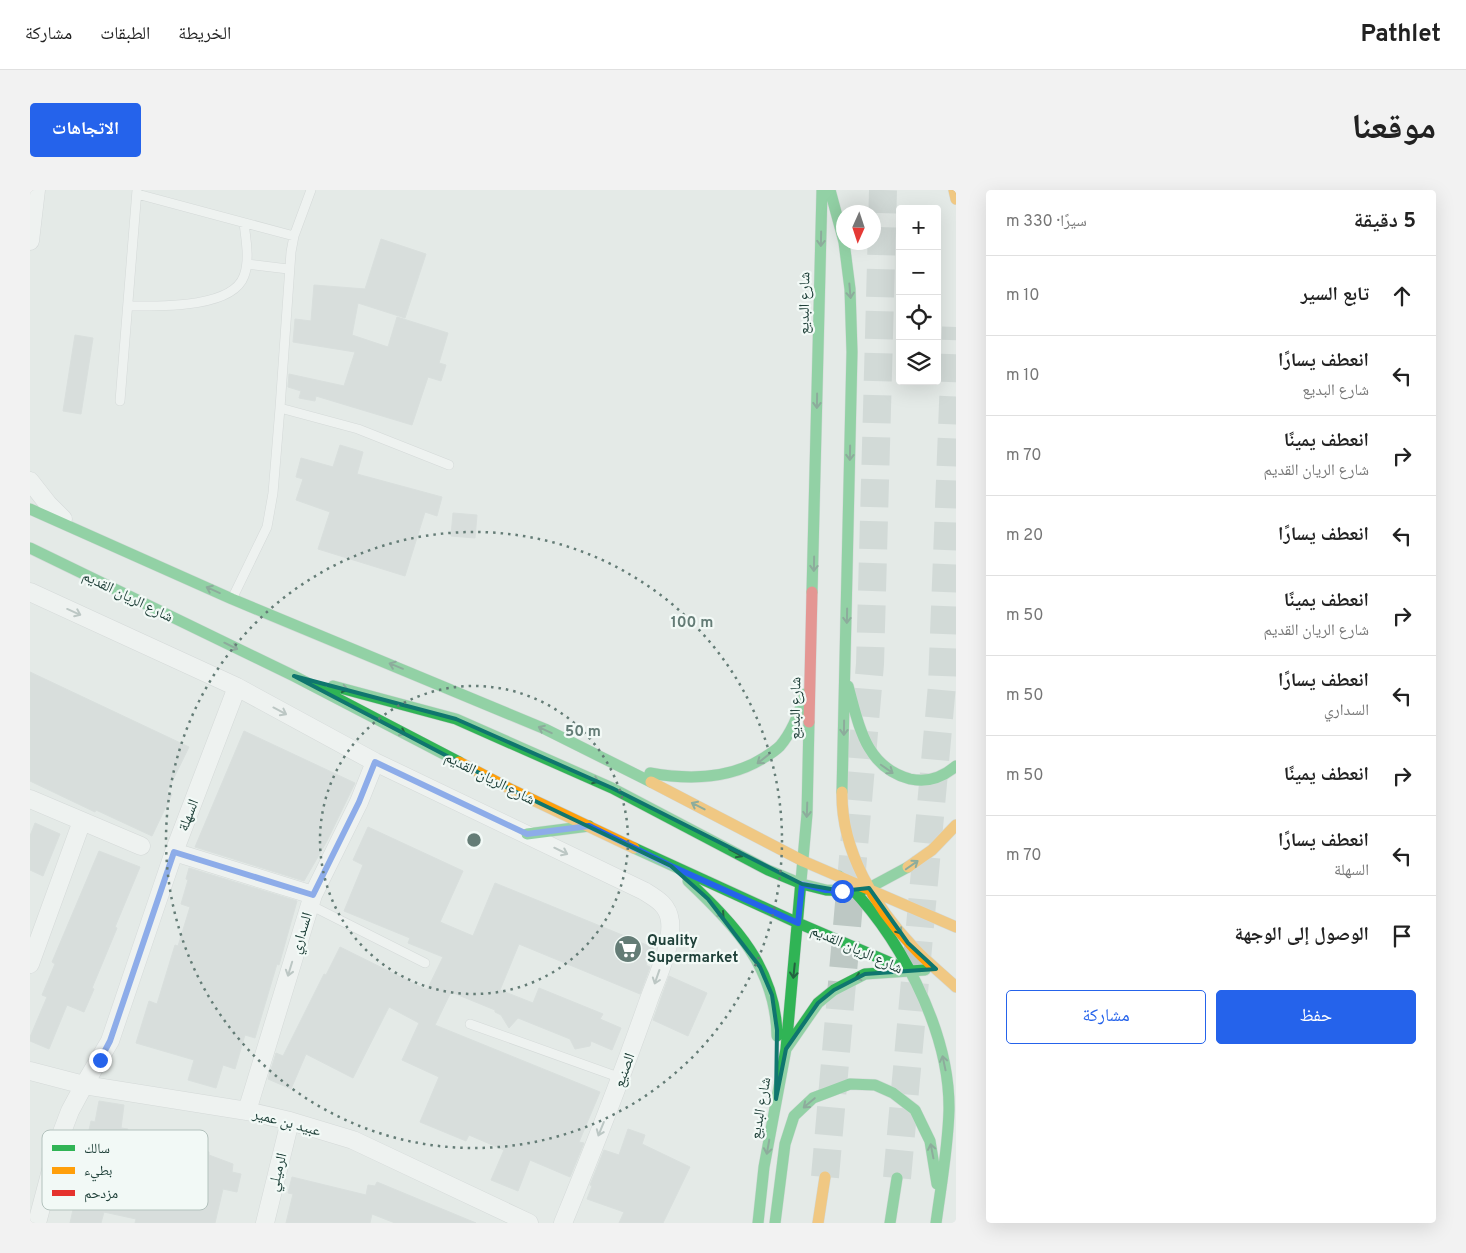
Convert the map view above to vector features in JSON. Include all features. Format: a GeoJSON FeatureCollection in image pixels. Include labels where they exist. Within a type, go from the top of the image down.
{"type":"FeatureCollection","features":[{"type":"Feature","properties":{"kind":"main road","name":"شارع البديع"},"geometry":{"type":"LineString","coordinates":[[758,1223],[764,1167],[786,1049],[807,814],[822,190]]}},
{"type":"Feature","properties":{"kind":"main road"},"geometry":{"type":"LineString","coordinates":[[830,190],[836,212]]}},
{"type":"Feature","properties":{"kind":"main road"},"geometry":{"type":"LineString","coordinates":[[954,190],[956,199]]}},
{"type":"Feature","properties":{"kind":"main road"},"geometry":{"type":"LineString","coordinates":[[845,250],[850,289],[852,352],[842,805],[845,827],[850,848],[869,888],[886,915],[908,942],[956,987]]}},
{"type":"Feature","properties":{"kind":"main road"},"geometry":{"type":"LineString","coordinates":[[30,509],[232,599],[466,695],[545,730],[620,766],[804,861],[956,927]]}},
{"type":"Feature","properties":{"kind":"main road","name":"شارع الريان القديم"},"geometry":{"type":"LineString","coordinates":[[30,548],[294,676],[512,790],[671,866],[925,980]]}},
{"type":"Feature","properties":{"kind":"main road"},"geometry":{"type":"LineString","coordinates":[[620,766],[658,775],[688,779],[724,776],[757,764],[782,744],[801,709],[811,673]]}},
{"type":"Feature","properties":{"kind":"main road"},"geometry":{"type":"LineString","coordinates":[[294,676],[456,719],[612,788],[768,870],[802,884],[826,890],[855,891],[869,888],[910,866],[932,850],[956,825]]}},
{"type":"Feature","properties":{"kind":"main road"},"geometry":{"type":"LineString","coordinates":[[845,679],[868,748],[876,762],[889,772],[904,779],[920,781],[936,778],[951,771],[956,766]]}},
{"type":"Feature","properties":{"kind":"main road"},"geometry":{"type":"LineString","coordinates":[[527,834],[589,826]]}},
{"type":"Feature","properties":{"kind":"main road"},"geometry":{"type":"LineString","coordinates":[[671,866],[708,899],[741,938],[760,967],[772,995],[777,1030],[778,1065],[776,1099]]}},
{"type":"Feature","properties":{"kind":"main road"},"geometry":{"type":"LineString","coordinates":[[839,876],[855,891],[879,920],[910,972],[926,1002],[939,1044],[947,1080],[949,1109],[947,1141],[936,1223]]}},
{"type":"Feature","properties":{"kind":"main road"},"geometry":{"type":"LineString","coordinates":[[786,1049],[818,1003],[834,990],[865,974],[936,969],[956,971]]}},
{"type":"Feature","properties":{"kind":"main road"},"geometry":{"type":"LineString","coordinates":[[941,988],[956,996]]}},
{"type":"Feature","properties":{"kind":"main road"},"geometry":{"type":"LineString","coordinates":[[775,1223],[785,1144],[794,1116],[813,1098],[850,1084],[875,1085],[893,1093],[915,1110],[930,1141],[940,1199]]}},
{"type":"Feature","properties":{"kind":"main road"},"geometry":{"type":"LineString","coordinates":[[818,1223],[824,1177]]}},
{"type":"Feature","properties":{"kind":"main road"},"geometry":{"type":"LineString","coordinates":[[890,1223],[897,1178]]}},
{"type":"Feature","properties":{"kind":"street"},"geometry":{"type":"LineString","coordinates":[[30,241],[36,190]]}},
{"type":"Feature","properties":{"kind":"street"},"geometry":{"type":"LineString","coordinates":[[30,481],[68,525]]}},
{"type":"Feature","properties":{"kind":"street"},"geometry":{"type":"LineString","coordinates":[[30,592],[237,687],[375,762],[527,834]]}},
{"type":"Feature","properties":{"kind":"street","name":"السهلة"},"geometry":{"type":"LineString","coordinates":[[63,1130],[70,1111],[110,1041],[174,852],[237,687]]}},
{"type":"Feature","properties":{"kind":"street","name":"السداري"},"geometry":{"type":"LineString","coordinates":[[247,1111],[311,900],[363,793],[375,762]]}},
{"type":"Feature","properties":{"kind":"street"},"geometry":{"type":"LineString","coordinates":[[30,799],[141,846]]}},
{"type":"Feature","properties":{"kind":"street"},"geometry":{"type":"LineString","coordinates":[[30,964],[82,821]]}},
{"type":"Feature","properties":{"kind":"street","name":"الصنيع"},"geometry":{"type":"LineString","coordinates":[[527,834],[658,899],[669,913],[671,927],[666,950],[621,1078],[563,1223]]}},
{"type":"Feature","properties":{"kind":"street"},"geometry":{"type":"LineString","coordinates":[[174,852],[311,900]]}},
{"type":"Feature","properties":{"kind":"street","name":"عبيد بن عمير"},"geometry":{"type":"LineString","coordinates":[[30,1070],[84,1085],[247,1111],[290,1121],[353,1140],[529,1223]]}},
{"type":"Feature","properties":{"kind":"street","name":"الرميلي"},"geometry":{"type":"LineString","coordinates":[[265,1223],[290,1121]]}},
{"type":"Feature","properties":{"kind":"street","name":"السهلة"},"geometry":{"type":"LineString","coordinates":[[37,1223],[42,1204]]}},
{"type":"Feature","properties":{"kind":"lane"},"geometry":{"type":"LineString","coordinates":[[232,599],[267,527],[273,493],[280,408],[288,269],[294,236],[311,190]]}},
{"type":"Feature","properties":{"kind":"lane"},"geometry":{"type":"LineString","coordinates":[[120,401],[137,192],[294,236]]}},
{"type":"Feature","properties":{"kind":"lane"},"geometry":{"type":"LineString","coordinates":[[128,306],[198,302],[224,296],[240,285],[247,264],[244,223]]}},
{"type":"Feature","properties":{"kind":"lane"},"geometry":{"type":"LineString","coordinates":[[247,264],[288,269]]}},
{"type":"Feature","properties":{"kind":"lane"},"geometry":{"type":"LineString","coordinates":[[280,408],[358,429],[449,465]]}},
{"type":"Feature","properties":{"kind":"lane"},"geometry":{"type":"LineString","coordinates":[[311,900],[425,963]]}},
{"type":"Feature","properties":{"kind":"lane"},"geometry":{"type":"LineString","coordinates":[[470,1024],[621,1078]]}},
{"type":"Feature","properties":{"kind":"highlighted area"},"geometry":{"type":"Polygon","coordinates":[[[294,676],[456,719],[612,788],[802,884],[842,891],[869,888],[908,943],[936,969],[865,974],[834,990],[818,1003],[786,1049],[776,1099],[777,1030],[772,995],[760,967],[708,899],[671,866],[512,790],[294,676]]]}},
{"type":"Feature","properties":{"kind":"building"},"geometry":{"type":"Polygon","coordinates":[[[381,239],[426,254],[405,318],[358,303],[352,335],[388,347],[397,317],[448,333],[439,363],[446,365],[441,381],[428,377],[412,425],[316,396],[315,401],[299,398],[301,391],[288,387],[289,374],[344,386],[355,352],[293,342],[295,319],[311,321],[314,285],[365,289],[381,239]]]}},
{"type":"Feature","properties":{"kind":"building"},"geometry":{"type":"Polygon","coordinates":[[[75,335],[93,338],[81,414],[63,411],[75,335]]]}},
{"type":"Feature","properties":{"kind":"building"},"geometry":{"type":"Polygon","coordinates":[[[340,445],[363,452],[357,474],[442,497],[437,516],[425,512],[405,576],[318,549],[330,512],[296,500],[303,479],[296,477],[301,458],[333,467],[340,445]]]}},
{"type":"Feature","properties":{"kind":"building"},"geometry":{"type":"Polygon","coordinates":[[[453,513],[477,515],[475,538],[451,536],[453,513]]]}},
{"type":"Feature","properties":{"kind":"building"},"geometry":{"type":"Polygon","coordinates":[[[30,672],[189,747],[167,792],[172,794],[152,836],[96,810],[95,812],[30,781],[30,672]]]}},
{"type":"Feature","properties":{"kind":"building"},"geometry":{"type":"Polygon","coordinates":[[[244,731],[355,783],[327,841],[304,881],[195,847],[244,731]]]}},
{"type":"Feature","properties":{"kind":"building"},"geometry":{"type":"Polygon","coordinates":[[[35,823],[60,834],[43,876],[30,870],[30,836],[35,823]]]}},
{"type":"Feature","properties":{"kind":"building"},"geometry":{"type":"Polygon","coordinates":[[[368,827],[463,871],[440,922],[473,936],[495,883],[654,948],[646,965],[650,967],[640,994],[519,944],[500,990],[533,1003],[539,988],[603,1014],[600,1019],[621,1028],[612,1050],[591,1041],[590,1046],[575,1049],[570,1039],[518,1018],[509,1028],[501,1015],[495,1012],[495,1010],[451,992],[435,1025],[600,1092],[579,1142],[584,1143],[570,1177],[530,1160],[518,1191],[491,1180],[504,1150],[469,1135],[466,1141],[420,1122],[439,1077],[402,1060],[419,1023],[389,1007],[353,1078],[306,1054],[291,1089],[268,1079],[276,1053],[283,1056],[324,974],[326,975],[340,947],[427,990],[443,957],[408,943],[410,938],[344,911],[363,865],[353,860],[368,827]]]}},
{"type":"Feature","properties":{"kind":"building"},"geometry":{"type":"Polygon","coordinates":[[[99,851],[140,867],[115,927],[117,928],[84,1012],[67,1005],[49,1049],[30,1041],[30,1037],[47,997],[42,995],[55,964],[52,962],[99,851]]]}},
{"type":"Feature","properties":{"kind":"building"},"geometry":{"type":"Polygon","coordinates":[[[189,868],[297,901],[279,965],[277,964],[255,1038],[245,1035],[235,1069],[223,1065],[216,1088],[188,1080],[194,1060],[136,1043],[149,1001],[157,1004],[175,945],[178,946],[190,907],[181,904],[188,880],[186,879],[189,868]]]}},
{"type":"Feature","properties":{"kind":"building"},"geometry":{"type":"Polygon","coordinates":[[[669,976],[707,993],[688,1036],[653,1020],[669,976]]]}},
{"type":"Feature","properties":{"kind":"building"},"geometry":{"type":"Polygon","coordinates":[[[99,1101],[124,1105],[121,1128],[128,1129],[89,1130],[91,1121],[95,1122],[99,1101]]]}},
{"type":"Feature","properties":{"kind":"building"},"geometry":{"type":"Polygon","coordinates":[[[628,1129],[645,1135],[642,1144],[690,1167],[663,1223],[619,1223],[624,1212],[587,1199],[592,1186],[590,1185],[604,1150],[619,1155],[628,1129]]]}},
{"type":"Feature","properties":{"kind":"building"},"geometry":{"type":"Polygon","coordinates":[[[208,1152],[209,1155],[233,1164],[232,1172],[241,1174],[237,1192],[223,1189],[215,1223],[135,1223],[136,1219],[104,1212],[101,1223],[70,1223],[73,1210],[208,1210],[208,1152]]]}},
{"type":"Feature","properties":{"kind":"building"},"geometry":{"type":"Polygon","coordinates":[[[292,1177],[366,1195],[368,1185],[375,1186],[377,1182],[476,1223],[395,1223],[372,1214],[370,1223],[286,1223],[293,1194],[288,1193],[292,1177]]]}},
{"type":"Feature","properties":{"kind":"tunnel"},"geometry":{"type":"LineString","coordinates":[[825,1177],[870,664],[883,190]]}},
{"type":"Feature","properties":{"kind":"tunnel"},"geometry":{"type":"LineString","coordinates":[[897,1178],[942,685],[956,327]]}},
{"type":"Feature","properties":{"kind":"traffic: fast"},"geometry":{"type":"LineString","coordinates":[[812,592],[822,190]]}},
{"type":"Feature","properties":{"kind":"traffic: fast"},"geometry":{"type":"LineString","coordinates":[[830,190],[836,212]]}},
{"type":"Feature","properties":{"kind":"traffic: fast"},"geometry":{"type":"LineString","coordinates":[[842,792],[852,352],[850,289],[845,250]]}},
{"type":"Feature","properties":{"kind":"traffic: fast"},"geometry":{"type":"LineString","coordinates":[[30,509],[232,599],[545,729],[651,782]]}},
{"type":"Feature","properties":{"kind":"traffic: fast"},"geometry":{"type":"LineString","coordinates":[[30,548],[294,676],[459,762]]}},
{"type":"Feature","properties":{"kind":"traffic: fast"},"geometry":{"type":"LineString","coordinates":[[333,686],[456,719],[612,788],[768,870],[802,884],[826,890],[855,891],[869,888],[908,867]]}},
{"type":"Feature","properties":{"kind":"traffic: fast"},"geometry":{"type":"LineString","coordinates":[[848,686],[866,743],[883,765],[895,773],[916,780],[929,780],[946,773],[956,766]]}},
{"type":"Feature","properties":{"kind":"traffic: fast"},"geometry":{"type":"LineString","coordinates":[[650,773],[680,777],[709,776],[724,774],[752,765],[780,746],[795,721],[805,694]]}},
{"type":"Feature","properties":{"kind":"traffic: fast"},"geometry":{"type":"LineString","coordinates":[[758,1223],[764,1167],[786,1049],[807,814],[809,722]]}},
{"type":"Feature","properties":{"kind":"traffic: fast"},"geometry":{"type":"LineString","coordinates":[[527,834],[589,826]]}},
{"type":"Feature","properties":{"kind":"traffic: fast"},"geometry":{"type":"LineString","coordinates":[[634,848],[798,923]]}},
{"type":"Feature","properties":{"kind":"traffic: fast"},"geometry":{"type":"LineString","coordinates":[[839,876],[881,924],[900,952],[930,1015],[940,1047],[947,1079],[949,1110],[946,1153],[936,1223]]}},
{"type":"Feature","properties":{"kind":"traffic: fast"},"geometry":{"type":"LineString","coordinates":[[688,881],[737,931],[761,969],[775,1012],[777,1036]]}},
{"type":"Feature","properties":{"kind":"traffic: fast"},"geometry":{"type":"LineString","coordinates":[[798,923],[905,969]]}},
{"type":"Feature","properties":{"kind":"traffic: fast"},"geometry":{"type":"LineString","coordinates":[[786,1049],[818,1003],[834,990],[865,974],[925,970]]}},
{"type":"Feature","properties":{"kind":"traffic: fast"},"geometry":{"type":"LineString","coordinates":[[775,1223],[785,1144],[794,1116],[813,1098],[850,1084],[875,1085],[893,1093],[915,1110],[930,1141],[937,1184]]}},
{"type":"Feature","properties":{"kind":"traffic: fast"},"geometry":{"type":"LineString","coordinates":[[890,1223],[897,1178]]}},
{"type":"Feature","properties":{"kind":"traffic: slow"},"geometry":{"type":"LineString","coordinates":[[954,190],[956,199]]}},
{"type":"Feature","properties":{"kind":"traffic: slow"},"geometry":{"type":"LineString","coordinates":[[459,762],[512,790],[634,848]]}},
{"type":"Feature","properties":{"kind":"traffic: slow"},"geometry":{"type":"LineString","coordinates":[[651,782],[803,861]]}},
{"type":"Feature","properties":{"kind":"traffic: slow"},"geometry":{"type":"LineString","coordinates":[[842,792],[847,836],[863,877],[874,896],[886,915],[914,948],[956,987]]}},
{"type":"Feature","properties":{"kind":"traffic: slow"},"geometry":{"type":"LineString","coordinates":[[908,867],[932,850],[956,825]]}},
{"type":"Feature","properties":{"kind":"traffic: slow"},"geometry":{"type":"LineString","coordinates":[[803,861],[956,927]]}},
{"type":"Feature","properties":{"kind":"traffic: slow"},"geometry":{"type":"LineString","coordinates":[[818,1223],[825,1177]]}},
{"type":"Feature","properties":{"kind":"traffic: jam"},"geometry":{"type":"LineString","coordinates":[[809,722],[812,592]]}},
{"type":"Feature","properties":{"kind":"place","name":"Quality Supermarket"},"geometry":{"type":"Point","coordinates":[628,949]}},
{"type":"Feature","properties":{"kind":"route"},"geometry":{"type":"LineString","coordinates":[[100,1060],[110,1041],[174,852],[313,895],[359,802],[375,762],[527,834],[589,826],[671,866],[798,923],[802,884],[826,890],[842,891]]}}]}
